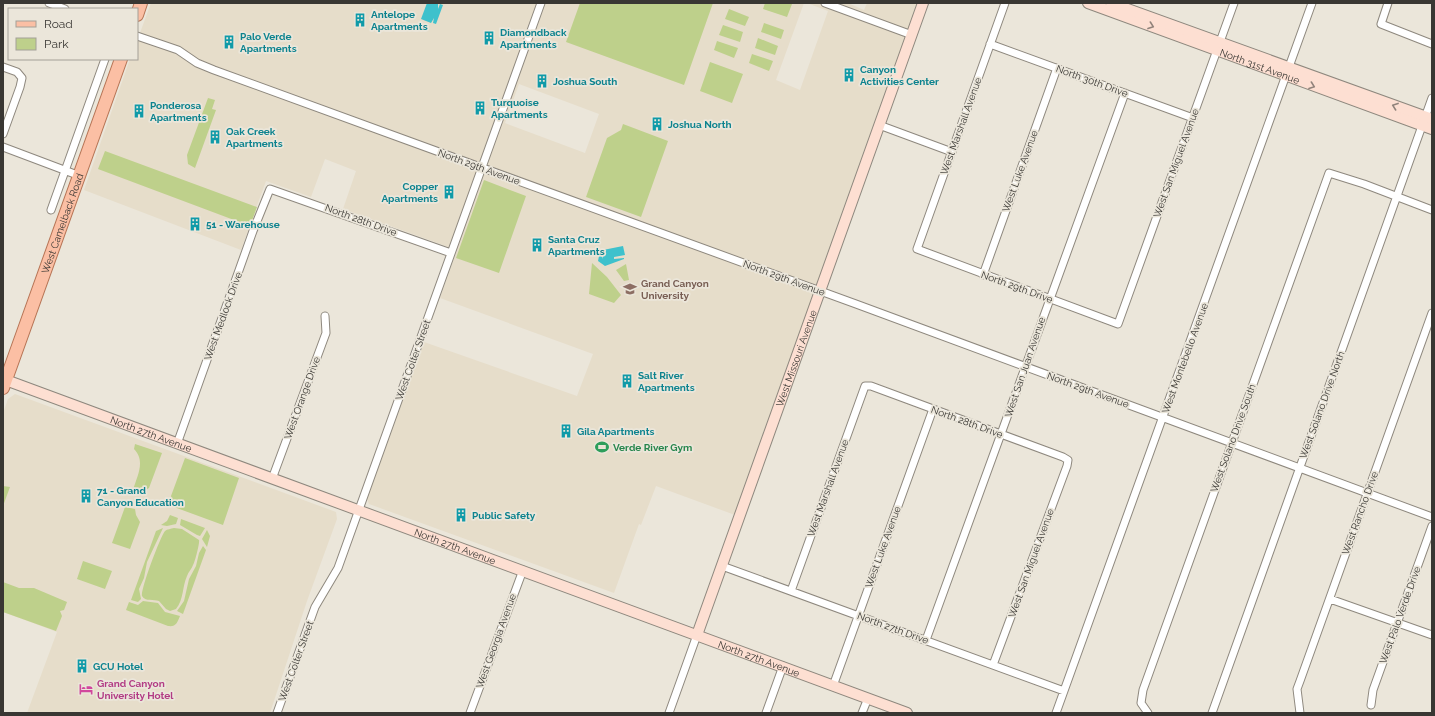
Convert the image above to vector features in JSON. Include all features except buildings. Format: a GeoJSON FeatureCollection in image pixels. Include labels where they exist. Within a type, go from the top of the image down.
{"type":"FeatureCollection","features":[{"type":"Feature","properties":{"kind":"main road","name":"West Camelback Road"},"geometry":{"type":"LineString","coordinates":[[4,382],[80,176],[121,60]]}},
{"type":"Feature","properties":{"kind":"street"},"geometry":{"type":"LineString","coordinates":[[49,3],[62,8]]}},
{"type":"Feature","properties":{"kind":"street","name":"West Colter Street"},"geometry":{"type":"LineString","coordinates":[[277,713],[315,608],[338,568],[541,3]]}},
{"type":"Feature","properties":{"kind":"street"},"geometry":{"type":"LineString","coordinates":[[826,3],[912,34]]}},
{"type":"Feature","properties":{"kind":"street","name":"West Missouri Avenue"},"geometry":{"type":"LineString","coordinates":[[669,713],[923,3]]}},
{"type":"Feature","properties":{"kind":"street","name":"West Marshall Avenue"},"geometry":{"type":"LineString","coordinates":[[917,249],[1005,3]]}},
{"type":"Feature","properties":{"kind":"street","name":"North 31st Avenue"},"geometry":{"type":"LineString","coordinates":[[1088,3],[1122,11],[1428,122]]}},
{"type":"Feature","properties":{"kind":"street","name":"North 31st Avenue"},"geometry":{"type":"LineString","coordinates":[[1111,3],[1122,11]]}},
{"type":"Feature","properties":{"kind":"street","name":"West San Miguel Avenue"},"geometry":{"type":"LineString","coordinates":[[1118,324],[1234,3]]}},
{"type":"Feature","properties":{"kind":"street","name":"West Montebello Avenue"},"geometry":{"type":"LineString","coordinates":[[1056,713],[1312,3]]}},
{"type":"Feature","properties":{"kind":"street"},"geometry":{"type":"LineString","coordinates":[[1388,3],[1381,24],[1432,44]]}},
{"type":"Feature","properties":{"kind":"street","name":"North 29th Avenue"},"geometry":{"type":"LineString","coordinates":[[138,36],[178,50],[197,64],[820,291],[1432,518]]}},
{"type":"Feature","properties":{"kind":"street","name":"North 30th Drive"},"geometry":{"type":"LineString","coordinates":[[990,44],[1193,118]]}},
{"type":"Feature","properties":{"kind":"street","name":"West Camelback Road"},"geometry":{"type":"LineString","coordinates":[[51,210],[105,60]]}},
{"type":"Feature","properties":{"kind":"street"},"geometry":{"type":"LineString","coordinates":[[3,67],[17,72],[22,78],[3,134]]}},
{"type":"Feature","properties":{"kind":"street","name":"West Luke Avenue"},"geometry":{"type":"LineString","coordinates":[[983,275],[1057,68]]}},
{"type":"Feature","properties":{"kind":"street","name":"West San Juan Avenue"},"geometry":{"type":"LineString","coordinates":[[926,640],[1125,93]]}},
{"type":"Feature","properties":{"kind":"street","name":"West Solano Drive North"},"geometry":{"type":"LineString","coordinates":[[1212,713],[1397,197],[1428,122],[1432,98]]}},
{"type":"Feature","properties":{"kind":"street"},"geometry":{"type":"LineString","coordinates":[[879,125],[952,152]]}},
{"type":"Feature","properties":{"kind":"street"},"geometry":{"type":"LineString","coordinates":[[3,147],[80,176]]}},
{"type":"Feature","properties":{"kind":"street","name":"West Solano Drive South"},"geometry":{"type":"LineString","coordinates":[[1148,713],[1141,702],[1143,690],[1329,173],[1397,197]]}},
{"type":"Feature","properties":{"kind":"street","name":"North 28th Drive"},"geometry":{"type":"LineString","coordinates":[[270,189],[451,253]]}},
{"type":"Feature","properties":{"kind":"street","name":"West Medlock Drive"},"geometry":{"type":"LineString","coordinates":[[177,444],[253,231],[270,189]]}},
{"type":"Feature","properties":{"kind":"street"},"geometry":{"type":"LineString","coordinates":[[1397,197],[1432,210]]}},
{"type":"Feature","properties":{"kind":"street","name":"North 29th Drive"},"geometry":{"type":"LineString","coordinates":[[917,249],[983,275],[1118,324]]}},
{"type":"Feature","properties":{"kind":"street","name":"West Rancho Drive"},"geometry":{"type":"LineString","coordinates":[[1300,713],[1297,689],[1432,314]]}},
{"type":"Feature","properties":{"kind":"street","name":"West Orange Drive"},"geometry":{"type":"LineString","coordinates":[[272,479],[326,332],[325,316]]}},
{"type":"Feature","properties":{"kind":"street","name":"North 27th Avenue"},"geometry":{"type":"LineString","coordinates":[[4,382],[523,570],[907,713]]}},
{"type":"Feature","properties":{"kind":"street","name":"West Marshall Avenue"},"geometry":{"type":"LineString","coordinates":[[791,591],[866,386]]}},
{"type":"Feature","properties":{"kind":"street","name":"North 28th Drive"},"geometry":{"type":"LineString","coordinates":[[866,386],[871,386],[1068,460]]}},
{"type":"Feature","properties":{"kind":"street","name":"West Luke Avenue"},"geometry":{"type":"LineString","coordinates":[[833,686],[933,409]]}},
{"type":"Feature","properties":{"kind":"street","name":"West San Miguel Avenue"},"geometry":{"type":"LineString","coordinates":[[994,665],[1068,460]]}},
{"type":"Feature","properties":{"kind":"street","name":"West Palo Verde Drive"},"geometry":{"type":"LineString","coordinates":[[1371,705],[1373,690],[1432,526]]}},
{"type":"Feature","properties":{"kind":"street","name":"North 27th Drive"},"geometry":{"type":"LineString","coordinates":[[722,566],[1064,692]]}},
{"type":"Feature","properties":{"kind":"street","name":"West Georgia Avenue"},"geometry":{"type":"LineString","coordinates":[[470,713],[523,570]]}},
{"type":"Feature","properties":{"kind":"street"},"geometry":{"type":"LineString","coordinates":[[1330,599],[1432,636]]}},
{"type":"Feature","properties":{"kind":"street"},"geometry":{"type":"LineString","coordinates":[[766,713],[783,666]]}},
{"type":"Feature","properties":{"kind":"street"},"geometry":{"type":"LineString","coordinates":[[862,713],[868,698]]}},
{"type":"Feature","properties":{"kind":"shaded area","name":"Grand Canyon University"},"geometry":{"type":"Polygon","coordinates":[[[151,3],[804,3],[776,80],[800,90],[828,11],[807,3],[848,3],[864,10],[867,3],[920,3],[735,515],[656,486],[641,525],[639,524],[614,593],[369,504],[367,499],[424,342],[577,396],[593,354],[440,298],[457,250],[343,209],[356,171],[325,159],[311,197],[266,181],[241,250],[84,190],[130,60],[138,60],[138,38],[151,3]],[[519,84],[505,123],[585,153],[599,114],[519,84]]]}},
{"type":"Feature","properties":{"kind":"shaded area"},"geometry":{"type":"Polygon","coordinates":[[[15,394],[336,512],[337,519],[307,601],[270,713],[27,713],[57,632],[3,612],[3,413],[8,399],[15,394]]]}},
{"type":"Feature","properties":{"kind":"green space"},"geometry":{"type":"Polygon","coordinates":[[[580,3],[713,3],[684,85],[566,42],[580,3]]]}},
{"type":"Feature","properties":{"kind":"green space"},"geometry":{"type":"Polygon","coordinates":[[[765,3],[792,4],[787,17],[763,9],[765,3]]]}},
{"type":"Feature","properties":{"kind":"green space"},"geometry":{"type":"Polygon","coordinates":[[[729,9],[749,17],[745,26],[725,19],[729,9]]]}},
{"type":"Feature","properties":{"kind":"green space"},"geometry":{"type":"Polygon","coordinates":[[[764,23],[784,30],[781,39],[761,32],[764,23]]]}},
{"type":"Feature","properties":{"kind":"green space"},"geometry":{"type":"Polygon","coordinates":[[[723,25],[743,32],[740,42],[719,35],[723,25]]]}},
{"type":"Feature","properties":{"kind":"green space"},"geometry":{"type":"Polygon","coordinates":[[[758,38],[778,46],[775,55],[755,48],[758,38]]]}},
{"type":"Feature","properties":{"kind":"green space"},"geometry":{"type":"Polygon","coordinates":[[[717,41],[738,48],[734,58],[714,50],[717,41]]]}},
{"type":"Feature","properties":{"kind":"green space"},"geometry":{"type":"Polygon","coordinates":[[[752,54],[773,61],[769,71],[749,63],[752,54]]]}},
{"type":"Feature","properties":{"kind":"green space"},"geometry":{"type":"Polygon","coordinates":[[[710,62],[743,74],[732,103],[700,91],[710,62]]]}},
{"type":"Feature","properties":{"kind":"green space"},"geometry":{"type":"Polygon","coordinates":[[[208,98],[215,100],[212,109],[216,110],[195,168],[188,164],[187,155],[208,98]]]}},
{"type":"Feature","properties":{"kind":"green space"},"geometry":{"type":"Polygon","coordinates":[[[623,124],[668,141],[641,217],[586,197],[607,138],[621,130],[623,124]]]}},
{"type":"Feature","properties":{"kind":"green space"},"geometry":{"type":"Polygon","coordinates":[[[105,151],[257,207],[250,226],[98,169],[105,151]]]}},
{"type":"Feature","properties":{"kind":"green space"},"geometry":{"type":"Polygon","coordinates":[[[484,180],[526,196],[499,273],[456,258],[484,180]]]}},
{"type":"Feature","properties":{"kind":"green space"},"geometry":{"type":"Polygon","coordinates":[[[592,263],[607,277],[621,295],[614,303],[589,294],[592,263]]]}},
{"type":"Feature","properties":{"kind":"green space"},"geometry":{"type":"Polygon","coordinates":[[[626,264],[629,280],[624,281],[616,270],[626,264]]]}},
{"type":"Feature","properties":{"kind":"green space"},"geometry":{"type":"Polygon","coordinates":[[[135,444],[162,453],[149,488],[139,494],[133,490],[140,469],[138,454],[134,449],[135,444]]]}},
{"type":"Feature","properties":{"kind":"green space"},"geometry":{"type":"Polygon","coordinates":[[[185,458],[239,478],[223,525],[174,507],[171,496],[185,458]]]}},
{"type":"Feature","properties":{"kind":"green space"},"geometry":{"type":"Polygon","coordinates":[[[3,486],[10,487],[3,506],[3,486]]]}},
{"type":"Feature","properties":{"kind":"green space"},"geometry":{"type":"Polygon","coordinates":[[[125,507],[135,509],[136,515],[140,522],[130,549],[112,543],[125,507]]]}},
{"type":"Feature","properties":{"kind":"green space"},"geometry":{"type":"Polygon","coordinates":[[[170,515],[178,518],[176,524],[167,526],[161,525],[167,521],[170,515]]]}},
{"type":"Feature","properties":{"kind":"green space"},"geometry":{"type":"Polygon","coordinates":[[[181,519],[205,528],[200,536],[197,535],[180,525],[181,519]]]}},
{"type":"Feature","properties":{"kind":"green space"},"geometry":{"type":"Polygon","coordinates":[[[163,528],[147,562],[144,578],[139,589],[141,599],[138,602],[131,600],[156,531],[163,528]]]}},
{"type":"Feature","properties":{"kind":"green space"},"geometry":{"type":"Polygon","coordinates":[[[174,528],[182,529],[199,540],[199,542],[195,560],[185,580],[179,605],[176,609],[170,611],[157,600],[147,600],[143,598],[142,592],[162,535],[166,530],[174,528]]]}},
{"type":"Feature","properties":{"kind":"green space"},"geometry":{"type":"Polygon","coordinates":[[[207,530],[210,536],[207,547],[202,539],[207,530]]]}},
{"type":"Feature","properties":{"kind":"green space"},"geometry":{"type":"Polygon","coordinates":[[[203,546],[206,550],[183,614],[177,611],[184,601],[189,579],[196,566],[199,553],[203,546]]]}},
{"type":"Feature","properties":{"kind":"green space"},"geometry":{"type":"Polygon","coordinates":[[[83,561],[112,571],[105,589],[77,579],[83,561]]]}},
{"type":"Feature","properties":{"kind":"green space"},"geometry":{"type":"Polygon","coordinates":[[[3,582],[19,588],[34,588],[67,602],[64,610],[60,611],[62,616],[56,631],[3,612],[3,582]]]}},
{"type":"Feature","properties":{"kind":"green space"},"geometry":{"type":"Polygon","coordinates":[[[143,601],[158,603],[165,612],[180,616],[177,623],[173,626],[168,626],[126,610],[129,602],[138,605],[143,601]]]}},
{"type":"Feature","properties":{"kind":"water"},"geometry":{"type":"Polygon","coordinates":[[[427,3],[438,4],[438,9],[440,4],[443,5],[436,24],[433,23],[434,18],[431,23],[421,19],[427,3]]]}},
{"type":"Feature","properties":{"kind":"water"},"geometry":{"type":"Polygon","coordinates":[[[623,246],[625,255],[614,257],[614,259],[624,259],[605,266],[598,261],[599,256],[602,256],[603,259],[603,250],[623,246]]]}},
{"type":"Feature","properties":{"kind":"place","name":"Antelope Apartments"},"geometry":{"type":"Point","coordinates":[360,20]}},
{"type":"Feature","properties":{"kind":"place","name":"Diamondback Apartments"},"geometry":{"type":"Point","coordinates":[489,38]}},
{"type":"Feature","properties":{"kind":"place","name":"Palo Verde Apartments"},"geometry":{"type":"Point","coordinates":[229,42]}},
{"type":"Feature","properties":{"kind":"place","name":"Canyon Activities Center"},"geometry":{"type":"Point","coordinates":[849,75]}},
{"type":"Feature","properties":{"kind":"place","name":"Joshua South"},"geometry":{"type":"Point","coordinates":[542,81]}},
{"type":"Feature","properties":{"kind":"place","name":"Turquoise Apartments"},"geometry":{"type":"Point","coordinates":[480,108]}},
{"type":"Feature","properties":{"kind":"place","name":"Ponderosa Apartments"},"geometry":{"type":"Point","coordinates":[139,111]}},
{"type":"Feature","properties":{"kind":"place","name":"Joshua North"},"geometry":{"type":"Point","coordinates":[657,124]}},
{"type":"Feature","properties":{"kind":"place","name":"Oak Creek Apartments"},"geometry":{"type":"Point","coordinates":[215,137]}},
{"type":"Feature","properties":{"kind":"place","name":"Copper Apartments"},"geometry":{"type":"Point","coordinates":[449,192]}},
{"type":"Feature","properties":{"kind":"place","name":"51 - Warehouse"},"geometry":{"type":"Point","coordinates":[195,224]}},
{"type":"Feature","properties":{"kind":"place","name":"Santa Cruz Apartments"},"geometry":{"type":"Point","coordinates":[537,245]}},
{"type":"Feature","properties":{"kind":"place","name":"Grand Canyon University"},"geometry":{"type":"Point","coordinates":[630,289]}},
{"type":"Feature","properties":{"kind":"place","name":"Salt River Apartments"},"geometry":{"type":"Point","coordinates":[627,381]}},
{"type":"Feature","properties":{"kind":"place","name":"Gila Apartments"},"geometry":{"type":"Point","coordinates":[566,431]}},
{"type":"Feature","properties":{"kind":"place","name":"Verde River Gym"},"geometry":{"type":"Point","coordinates":[602,447]}},
{"type":"Feature","properties":{"kind":"place","name":"71 - Grand Canyon Education"},"geometry":{"type":"Point","coordinates":[86,496]}},
{"type":"Feature","properties":{"kind":"place","name":"Public Safety"},"geometry":{"type":"Point","coordinates":[461,515]}},
{"type":"Feature","properties":{"kind":"place","name":"GCU Hotel"},"geometry":{"type":"Point","coordinates":[82,666]}},
{"type":"Feature","properties":{"kind":"place","name":"Grand Canyon University Hotel"},"geometry":{"type":"Point","coordinates":[86,689]}}]}
